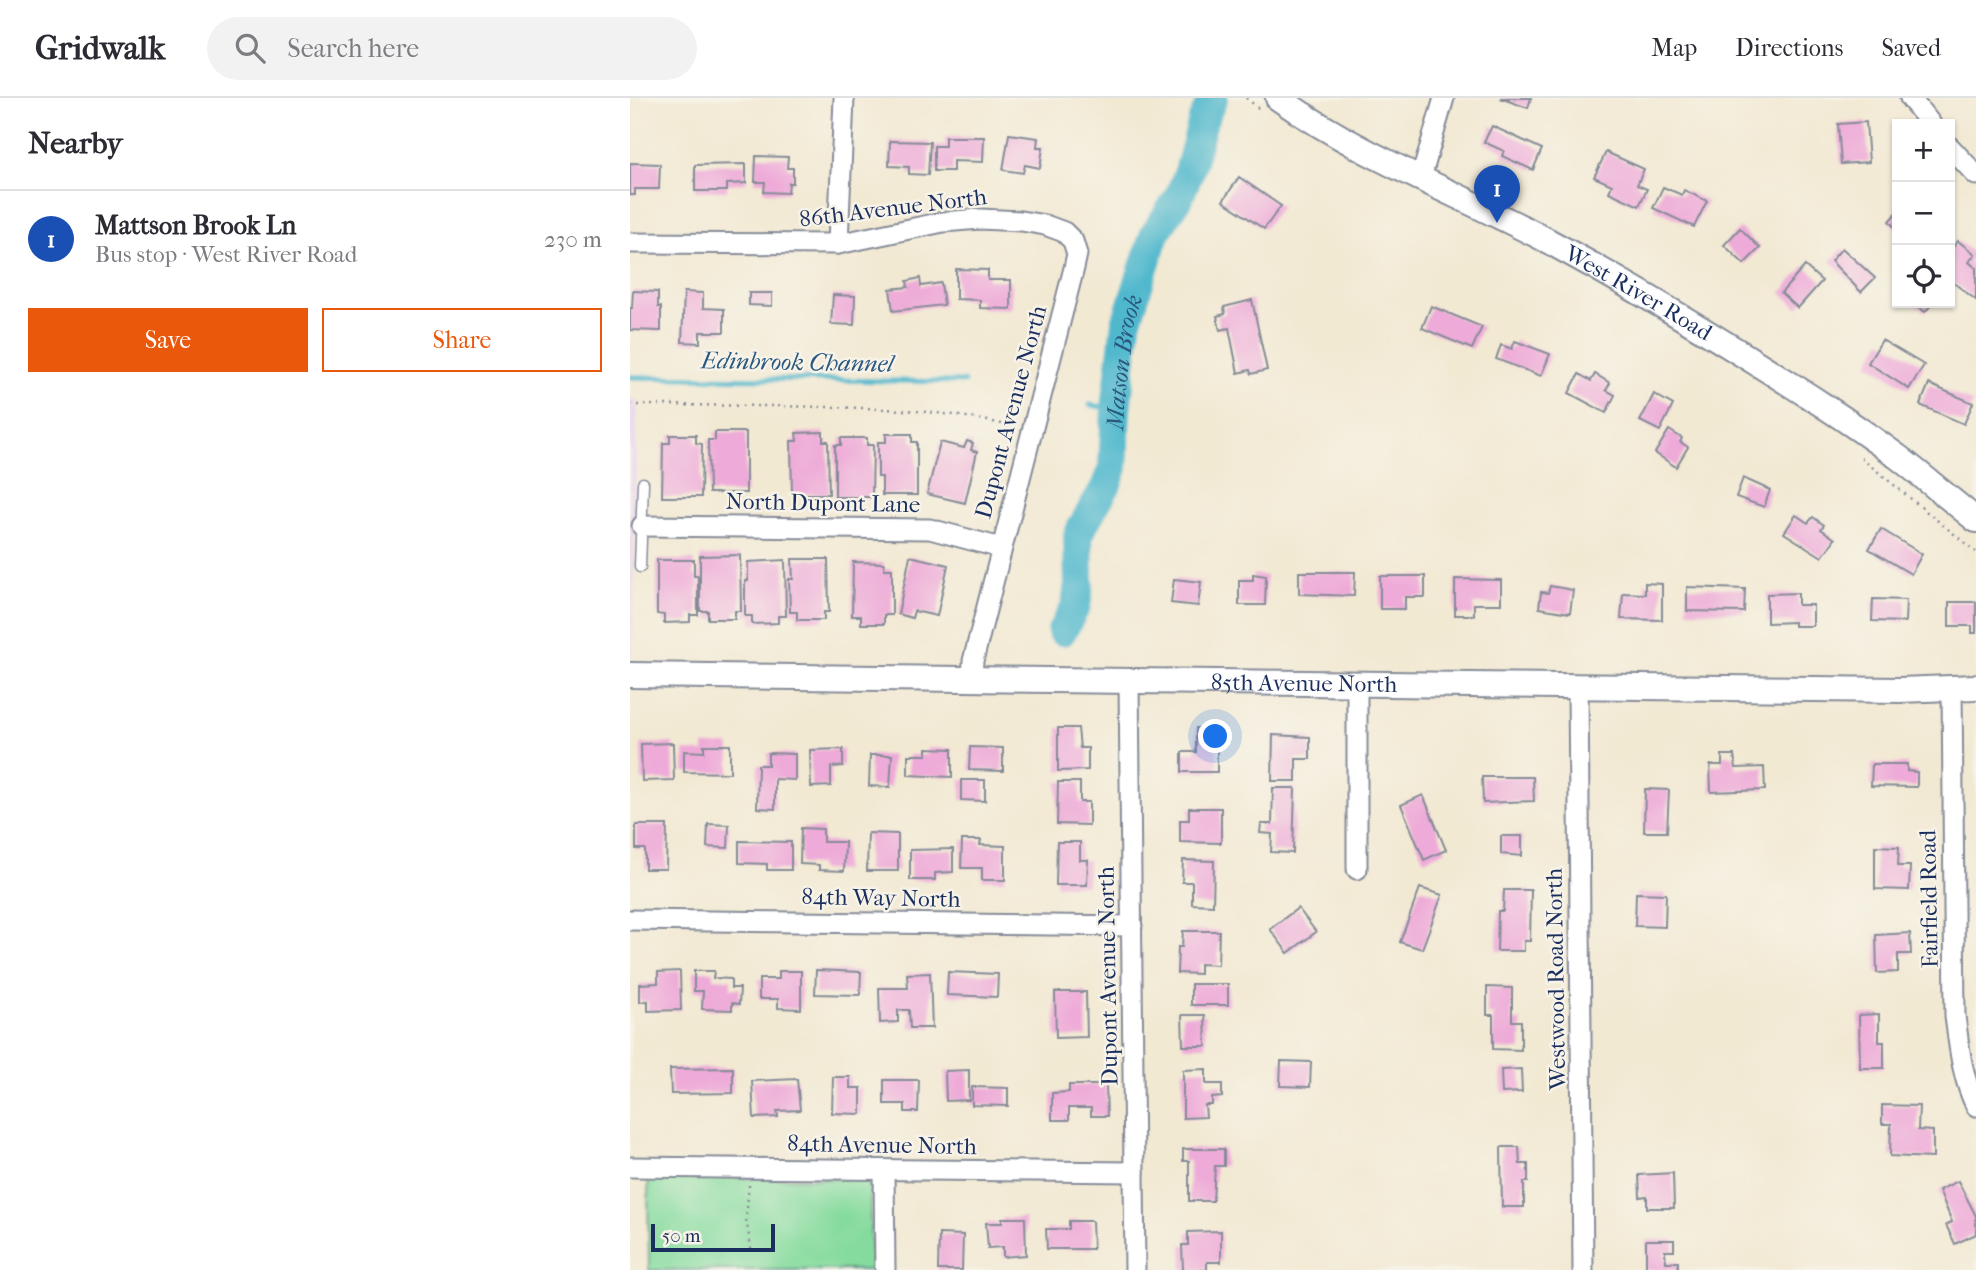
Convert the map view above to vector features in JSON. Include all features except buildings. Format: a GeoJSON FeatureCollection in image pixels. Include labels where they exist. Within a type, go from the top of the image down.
{"type":"FeatureCollection","features":[{"type":"Feature","properties":{"kind":"street"},"geometry":{"type":"LineString","coordinates":[[838,244],[844,98]]}},
{"type":"Feature","properties":{"kind":"street"},"geometry":{"type":"LineString","coordinates":[[1421,178],[1444,98]]}},
{"type":"Feature","properties":{"kind":"street"},"geometry":{"type":"LineString","coordinates":[[1910,98],[1927,119]]}},
{"type":"Feature","properties":{"kind":"street","name":"West River Road"},"geometry":{"type":"LineString","coordinates":[[1271,106],[1309,120],[1350,144],[1570,253],[1688,321],[1855,427],[1898,457],[1976,520]]}},
{"type":"Feature","properties":{"kind":"street"},"geometry":{"type":"LineString","coordinates":[[1955,152],[1976,175]]}},
{"type":"Feature","properties":{"kind":"street","name":"86th Avenue North"},"geometry":{"type":"LineString","coordinates":[[630,243],[838,244],[943,222],[980,219],[1045,225],[1064,232],[1073,241]]}},
{"type":"Feature","properties":{"kind":"street","name":"Dupont Avenue North"},"geometry":{"type":"LineString","coordinates":[[972,678],[973,661],[1001,548],[1074,268],[1077,254],[1073,241]]}},
{"type":"Feature","properties":{"kind":"street","name":"North Dupont Lane"},"geometry":{"type":"LineString","coordinates":[[642,526],[930,528],[1001,548]]}},
{"type":"Feature","properties":{"kind":"street","name":"85th Avenue North"},"geometry":{"type":"LineString","coordinates":[[630,675],[1357,685],[1887,690],[1964,688]]}},
{"type":"Feature","properties":{"kind":"street","name":"Dupont Avenue North"},"geometry":{"type":"LineString","coordinates":[[1129,681],[1135,1270]]}},
{"type":"Feature","properties":{"kind":"street"},"geometry":{"type":"LineString","coordinates":[[1357,685],[1357,869]]}},
{"type":"Feature","properties":{"kind":"street","name":"Westwood Road North"},"geometry":{"type":"LineString","coordinates":[[1578,687],[1583,1270]]}},
{"type":"Feature","properties":{"kind":"street","name":"Fairfield Road"},"geometry":{"type":"LineString","coordinates":[[1964,688],[1955,1016],[1961,1059],[1976,1106]]}},
{"type":"Feature","properties":{"kind":"street","name":"84th Way North"},"geometry":{"type":"LineString","coordinates":[[630,920],[1132,926]]}},
{"type":"Feature","properties":{"kind":"street","name":"84th Avenue North"},"geometry":{"type":"LineString","coordinates":[[630,1167],[1134,1172]]}},
{"type":"Feature","properties":{"kind":"street"},"geometry":{"type":"LineString","coordinates":[[884,1170],[885,1270]]}},
{"type":"Feature","properties":{"kind":"lane"},"geometry":{"type":"LineString","coordinates":[[640,567],[643,483]]}},
{"type":"Feature","properties":{"kind":"path"},"geometry":{"type":"LineString","coordinates":[[1246,98],[1271,106]]}},
{"type":"Feature","properties":{"kind":"path"},"geometry":{"type":"LineString","coordinates":[[630,405],[880,409],[949,414],[1006,425]]}},
{"type":"Feature","properties":{"kind":"path"},"geometry":{"type":"LineString","coordinates":[[1857,455],[1976,552]]}},
{"type":"Feature","properties":{"kind":"path"},"geometry":{"type":"LineString","coordinates":[[750,1181],[746,1219],[752,1254]]}},
{"type":"Feature","properties":{"kind":"shaded area"},"geometry":{"type":"Polygon","coordinates":[[[630,399],[637,399],[632,656],[630,656],[630,399]]]}},
{"type":"Feature","properties":{"kind":"green space"},"geometry":{"type":"Polygon","coordinates":[[[648,1177],[866,1179],[870,1186],[871,1270],[649,1270],[648,1177]]]}},
{"type":"Feature","properties":{"kind":"waterway","name":"Matson Brook"},"geometry":{"type":"LineString","coordinates":[[1062,631],[1076,606],[1079,584],[1078,536],[1106,486],[1113,467],[1116,409],[1126,323],[1155,233],[1178,199],[1189,172],[1203,120],[1213,98]]}},
{"type":"Feature","properties":{"kind":"waterway","name":"Edinbrook Channel"},"geometry":{"type":"LineString","coordinates":[[630,377],[964,382]]}},
{"type":"Feature","properties":{"kind":"waterway"},"geometry":{"type":"LineString","coordinates":[[1090,405],[1116,409]]}},
{"type":"Feature","properties":{"kind":"place","name":"Mattson Brook Ln"},"geometry":{"type":"Point","coordinates":[1497,223]}}]}
